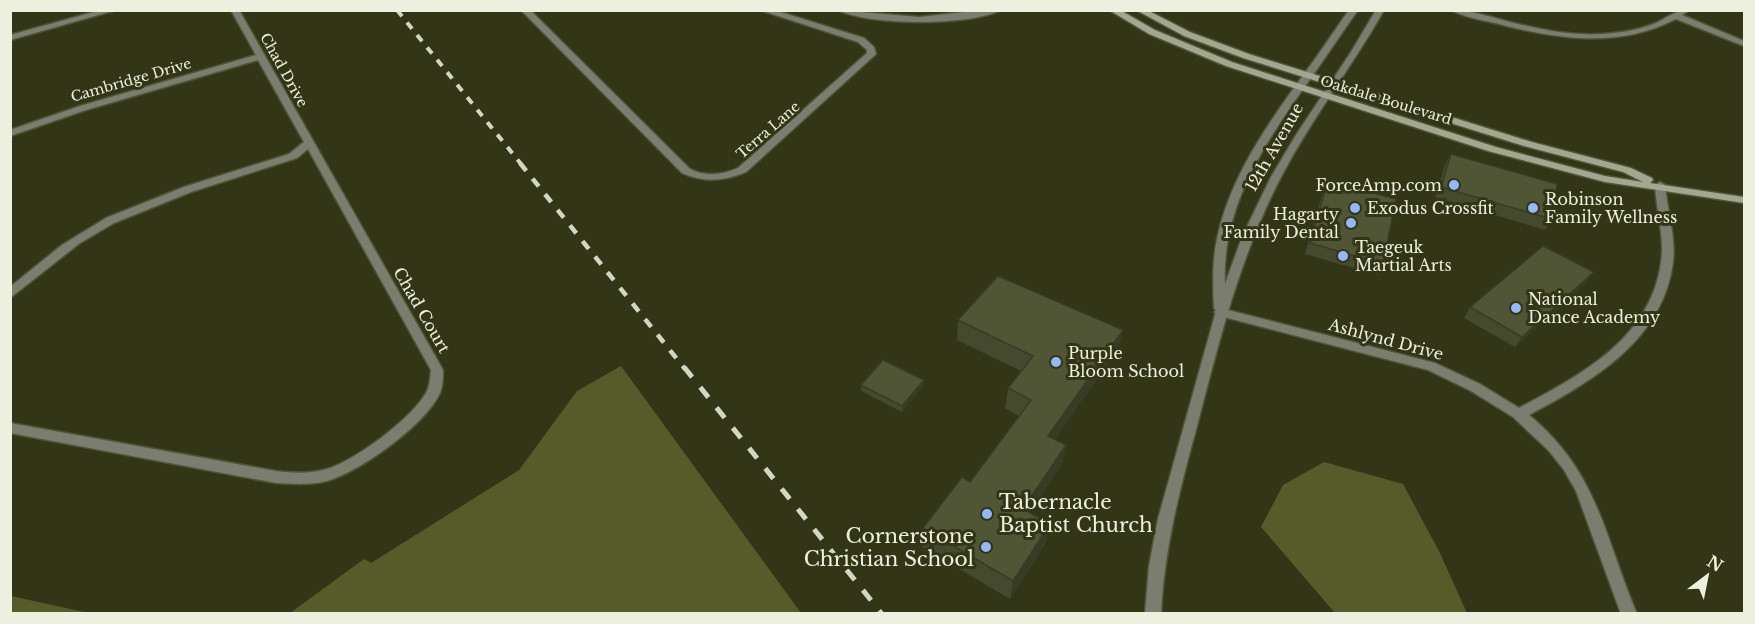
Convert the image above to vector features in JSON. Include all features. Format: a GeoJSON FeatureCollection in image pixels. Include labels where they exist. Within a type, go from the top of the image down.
{"type":"FeatureCollection","features":[{"type":"Feature","properties":{"kind":"main road","name":"Oakdale Boulevard"},"geometry":{"type":"LineString","coordinates":[[1113,10],[1186,47],[1298,88],[1550,165],[1605,178],[1744,200]]}},
{"type":"Feature","properties":{"kind":"main road","name":"Oakdale Boulevard"},"geometry":{"type":"LineString","coordinates":[[1140,10],[1212,44],[1528,144],[1627,170],[1660,185]]}},
{"type":"Feature","properties":{"kind":"street"},"geometry":{"type":"LineString","coordinates":[[62,10],[72,21]]}},
{"type":"Feature","properties":{"kind":"street"},"geometry":{"type":"LineString","coordinates":[[10,38],[112,10]]}},
{"type":"Feature","properties":{"kind":"street","name":"Chad Drive"},"geometry":{"type":"LineString","coordinates":[[235,10],[309,143]]}},
{"type":"Feature","properties":{"kind":"street","name":"Terra Lane"},"geometry":{"type":"LineString","coordinates":[[525,10],[686,171],[706,178],[719,178],[742,170],[872,54],[871,49],[861,40],[764,10]]}},
{"type":"Feature","properties":{"kind":"street"},"geometry":{"type":"LineString","coordinates":[[788,18],[798,10]]}},
{"type":"Feature","properties":{"kind":"street"},"geometry":{"type":"LineString","coordinates":[[842,10],[875,18],[916,21],[957,18],[997,10]]}},
{"type":"Feature","properties":{"kind":"street","name":"12th Avenue"},"geometry":{"type":"LineString","coordinates":[[1220,312],[1216,277],[1221,239],[1229,208],[1248,162],[1354,10]]}},
{"type":"Feature","properties":{"kind":"street","name":"12th Avenue"},"geometry":{"type":"LineString","coordinates":[[1153,614],[1159,552],[1168,509],[1220,312],[1265,199],[1292,147],[1380,10]]}},
{"type":"Feature","properties":{"kind":"street"},"geometry":{"type":"LineString","coordinates":[[1455,10],[1536,32],[1596,38],[1629,35],[1677,16],[1686,10]]}},
{"type":"Feature","properties":{"kind":"street"},"geometry":{"type":"LineString","coordinates":[[1677,16],[1744,44]]}},
{"type":"Feature","properties":{"kind":"street","name":"Cambridge Drive"},"geometry":{"type":"LineString","coordinates":[[10,133],[83,108],[261,56]]}},
{"type":"Feature","properties":{"kind":"street"},"geometry":{"type":"LineString","coordinates":[[10,294],[72,243],[112,220],[142,206],[293,156],[309,143]]}},
{"type":"Feature","properties":{"kind":"street","name":"Chad Court"},"geometry":{"type":"LineString","coordinates":[[10,428],[294,479],[320,476],[343,469],[368,455],[418,413],[433,393],[437,370],[309,143]]}},
{"type":"Feature","properties":{"kind":"street"},"geometry":{"type":"LineString","coordinates":[[1519,414],[1583,380],[1614,358],[1637,334],[1649,316],[1661,290],[1667,262],[1667,234],[1661,207],[1660,185]]}},
{"type":"Feature","properties":{"kind":"street","name":"Ashlynd Drive"},"geometry":{"type":"LineString","coordinates":[[1220,312],[1431,366],[1463,379],[1519,414],[1546,438],[1565,461],[1582,489],[1629,614]]}},
{"type":"Feature","properties":{"kind":"green space"},"geometry":{"type":"Polygon","coordinates":[[[621,366],[801,613],[290,613],[364,559],[371,563],[519,470],[577,391],[621,366]]]}},
{"type":"Feature","properties":{"kind":"green space"},"geometry":{"type":"Polygon","coordinates":[[[1324,462],[1403,484],[1440,553],[1467,613],[1335,613],[1261,527],[1283,485],[1324,462]]]}},
{"type":"Feature","properties":{"kind":"green space"},"geometry":{"type":"Polygon","coordinates":[[[11,596],[89,613],[11,613],[11,596]]]}},
{"type":"Feature","properties":{"kind":"building"},"geometry":{"type":"Polygon","coordinates":[[[1451,154],[1557,184],[1552,219],[1441,187],[1451,154]]]}},
{"type":"Feature","properties":{"kind":"building"},"geometry":{"type":"Polygon","coordinates":[[[1328,181],[1396,199],[1383,264],[1310,243],[1328,181]]]}},
{"type":"Feature","properties":{"kind":"building"},"geometry":{"type":"Polygon","coordinates":[[[1543,246],[1594,272],[1522,337],[1470,307],[1543,246]]]}},
{"type":"Feature","properties":{"kind":"building"},"geometry":{"type":"Polygon","coordinates":[[[998,276],[1123,330],[1048,436],[1066,445],[1023,509],[1050,524],[1013,581],[923,528],[962,477],[970,482],[1031,400],[1008,388],[1033,356],[958,320],[998,276]]]}},
{"type":"Feature","properties":{"kind":"building"},"geometry":{"type":"Polygon","coordinates":[[[883,360],[924,380],[902,406],[861,385],[883,360]]]}},
{"type":"Feature","properties":{"kind":"railway"},"geometry":{"type":"LineString","coordinates":[[397,10],[521,164]]}},
{"type":"Feature","properties":{"kind":"railway"},"geometry":{"type":"LineString","coordinates":[[520,163],[685,369]]}},
{"type":"Feature","properties":{"kind":"railway"},"geometry":{"type":"LineString","coordinates":[[684,367],[882,614]]}},
{"type":"Feature","properties":{"kind":"place","name":"ForceAmp.com"},"geometry":{"type":"Point","coordinates":[1454,185]}},
{"type":"Feature","properties":{"kind":"place","name":"Exodus Crossfit"},"geometry":{"type":"Point","coordinates":[1355,208]}},
{"type":"Feature","properties":{"kind":"place","name":"Robinson Family Wellness"},"geometry":{"type":"Point","coordinates":[1533,208]}},
{"type":"Feature","properties":{"kind":"place","name":"Hagarty Family Dental"},"geometry":{"type":"Point","coordinates":[1351,223]}},
{"type":"Feature","properties":{"kind":"place","name":"Taegeuk Martial Arts"},"geometry":{"type":"Point","coordinates":[1343,256]}},
{"type":"Feature","properties":{"kind":"place","name":"National Dance Academy"},"geometry":{"type":"Point","coordinates":[1516,308]}},
{"type":"Feature","properties":{"kind":"place","name":"Purple Bloom School"},"geometry":{"type":"Point","coordinates":[1056,362]}},
{"type":"Feature","properties":{"kind":"place","name":"Tabernacle Baptist Church"},"geometry":{"type":"Point","coordinates":[987,514]}},
{"type":"Feature","properties":{"kind":"place","name":"Cornerstone Christian School"},"geometry":{"type":"Point","coordinates":[986,547]}}]}
